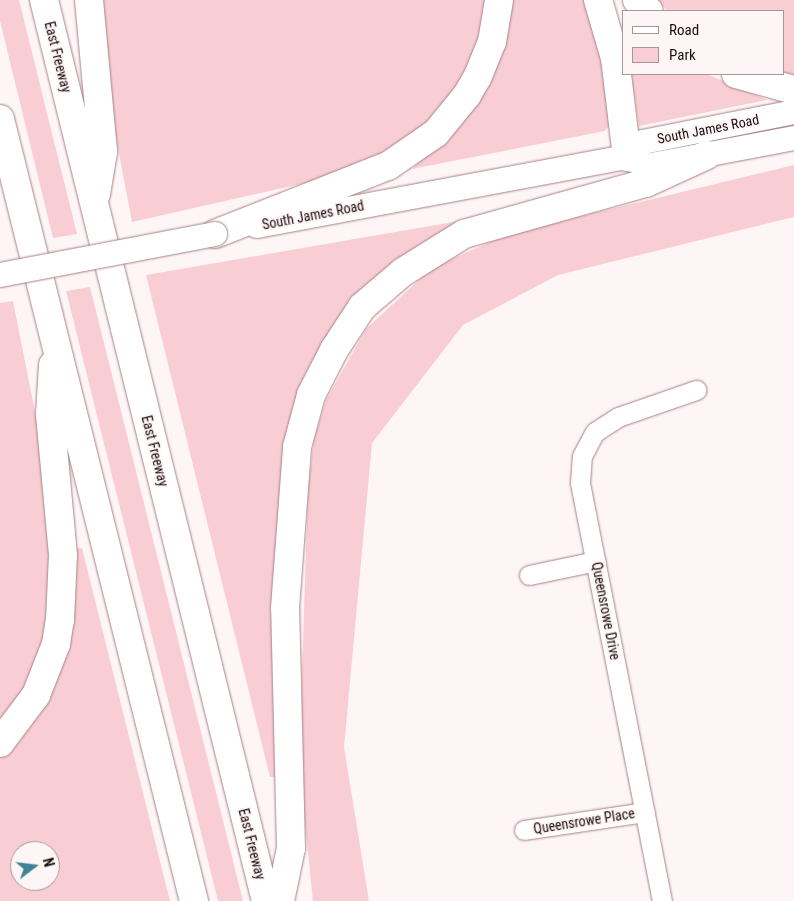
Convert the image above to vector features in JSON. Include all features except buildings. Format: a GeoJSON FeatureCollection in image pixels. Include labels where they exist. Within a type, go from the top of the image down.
{"type":"FeatureCollection","features":[{"type":"Feature","properties":{"kind":"highway","name":"East Freeway"},"geometry":{"type":"LineString","coordinates":[[44,0],[266,901]]}},
{"type":"Feature","properties":{"kind":"highway"},"geometry":{"type":"LineString","coordinates":[[89,0],[103,152],[94,208]]}},
{"type":"Feature","properties":{"kind":"highway"},"geometry":{"type":"LineString","coordinates":[[216,234],[388,166],[436,133],[467,95],[478,76],[492,42],[499,0]]}},
{"type":"Feature","properties":{"kind":"highway"},"geometry":{"type":"LineString","coordinates":[[598,0],[618,73],[627,157]]}},
{"type":"Feature","properties":{"kind":"highway"},"geometry":{"type":"LineString","coordinates":[[637,0],[647,10]]}},
{"type":"Feature","properties":{"kind":"highway"},"geometry":{"type":"LineString","coordinates":[[740,75],[794,90]]}},
{"type":"Feature","properties":{"kind":"highway"},"geometry":{"type":"LineString","coordinates":[[0,119],[194,901]]}},
{"type":"Feature","properties":{"kind":"highway"},"geometry":{"type":"LineString","coordinates":[[280,901],[291,848],[285,608],[297,447],[311,395],[334,350],[369,301],[403,272],[464,234],[646,183],[707,155]]}},
{"type":"Feature","properties":{"kind":"highway"},"geometry":{"type":"LineString","coordinates":[[0,743],[36,695],[56,644],[60,620],[63,555],[50,414],[54,336]]}},
{"type":"Feature","properties":{"kind":"main road","name":"South James Road"},"geometry":{"type":"LineString","coordinates":[[0,275],[627,157],[643,142],[794,112]]}},
{"type":"Feature","properties":{"kind":"main road","name":"South James Road"},"geometry":{"type":"LineString","coordinates":[[627,157],[646,166],[794,138]]}},
{"type":"Feature","properties":{"kind":"street","name":"Queensrowe Drive"},"geometry":{"type":"LineString","coordinates":[[662,901],[580,483],[582,456],[595,432],[618,418],[696,390]]}},
{"type":"Feature","properties":{"kind":"street"},"geometry":{"type":"LineString","coordinates":[[529,575],[596,561]]}},
{"type":"Feature","properties":{"kind":"street","name":"Queensrowe Place"},"geometry":{"type":"LineString","coordinates":[[524,830],[645,812]]}},
{"type":"Feature","properties":{"kind":"green space"},"geometry":{"type":"Polygon","coordinates":[[[0,0],[19,0],[77,234],[53,238],[0,21],[0,0]]]}},
{"type":"Feature","properties":{"kind":"green space"},"geometry":{"type":"Polygon","coordinates":[[[103,0],[487,0],[483,35],[466,76],[419,133],[395,148],[327,178],[132,222],[110,106],[103,0]]]}},
{"type":"Feature","properties":{"kind":"green space"},"geometry":{"type":"Polygon","coordinates":[[[511,0],[588,0],[614,119],[605,131],[412,169],[466,119],[485,89],[511,0]]]}},
{"type":"Feature","properties":{"kind":"green space"},"geometry":{"type":"Polygon","coordinates":[[[657,0],[794,0],[794,76],[784,74],[784,10],[667,10],[657,0]]]}},
{"type":"Feature","properties":{"kind":"green space"},"geometry":{"type":"Polygon","coordinates":[[[631,75],[709,75],[767,100],[639,126],[631,75]]]}},
{"type":"Feature","properties":{"kind":"green space"},"geometry":{"type":"Polygon","coordinates":[[[794,165],[794,217],[558,275],[463,325],[372,443],[344,747],[369,901],[313,901],[299,767],[308,488],[314,439],[326,400],[366,329],[432,268],[490,242],[532,228],[794,165]]]}},
{"type":"Feature","properties":{"kind":"green space"},"geometry":{"type":"Polygon","coordinates":[[[465,220],[432,242],[314,373],[278,777],[270,777],[146,275],[465,220]]]}},
{"type":"Feature","properties":{"kind":"green space"},"geometry":{"type":"Polygon","coordinates":[[[90,287],[243,901],[218,901],[66,291],[90,287]]]}},
{"type":"Feature","properties":{"kind":"green space"},"geometry":{"type":"Polygon","coordinates":[[[13,301],[40,437],[52,592],[41,647],[26,684],[0,723],[0,303],[13,301]]]}},
{"type":"Feature","properties":{"kind":"green space"},"geometry":{"type":"Polygon","coordinates":[[[82,548],[170,901],[0,901],[0,757],[10,749],[74,549],[82,548]]]}}]}
